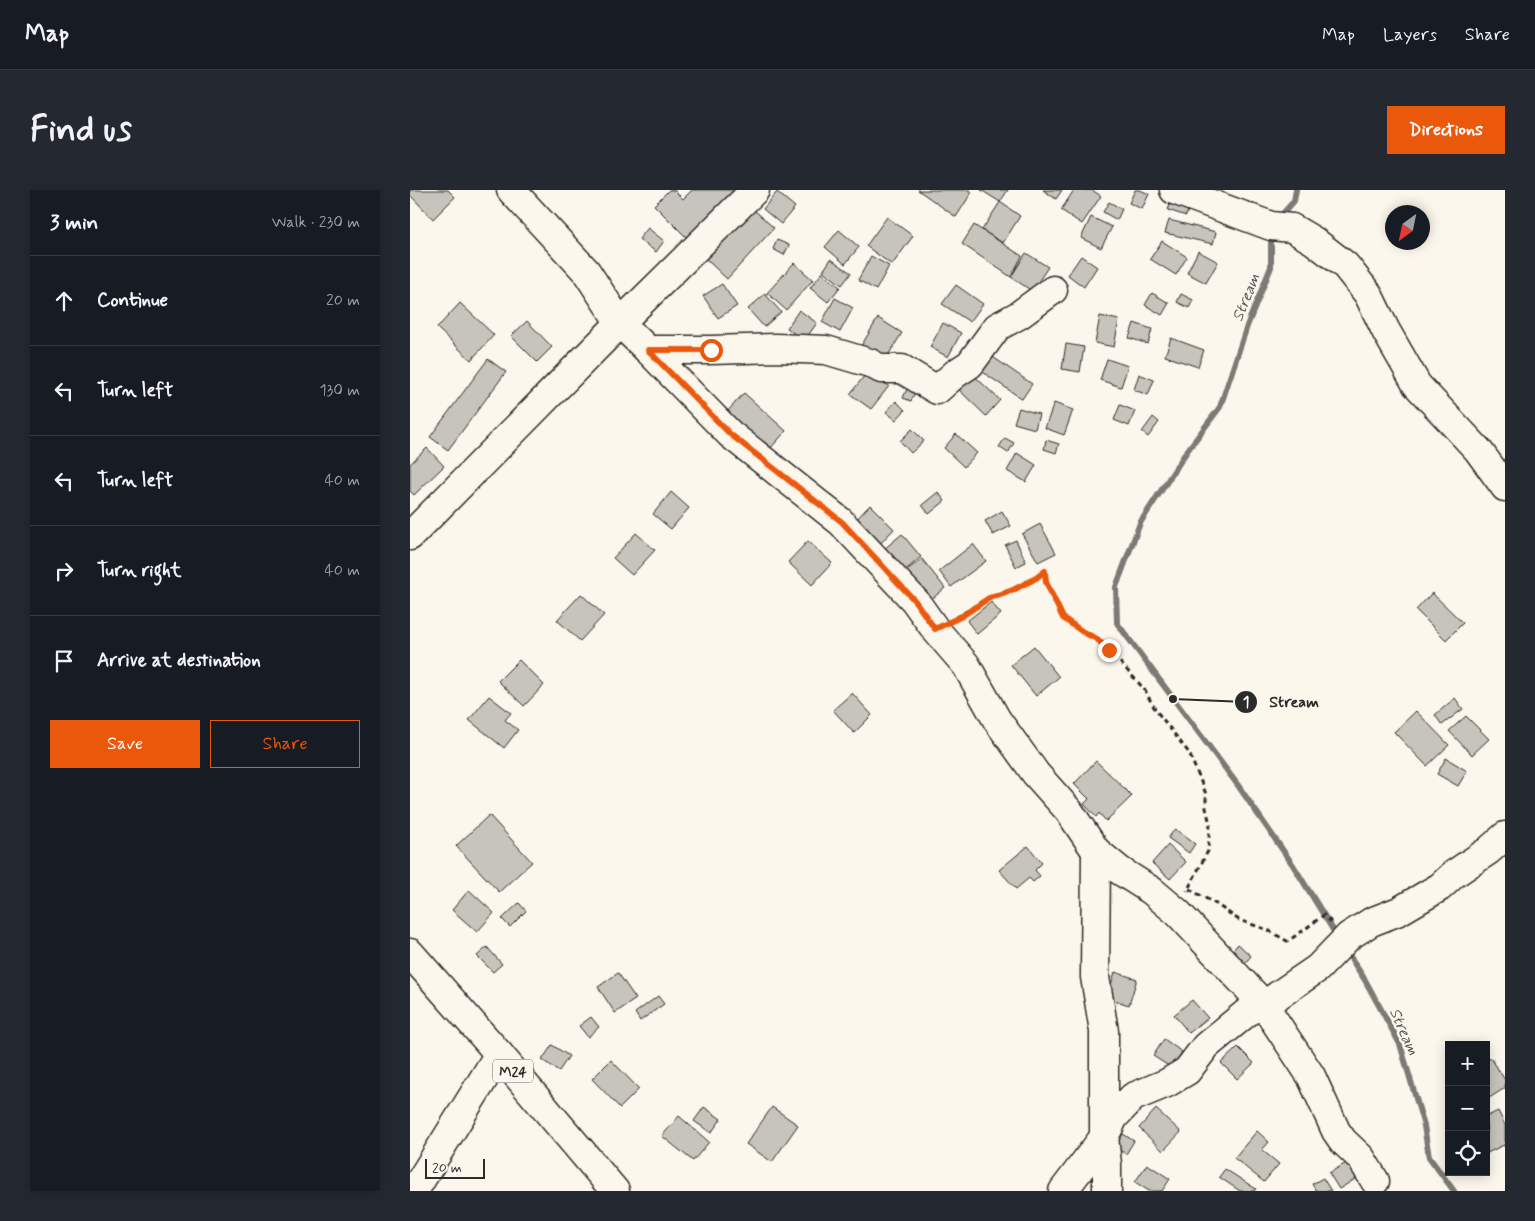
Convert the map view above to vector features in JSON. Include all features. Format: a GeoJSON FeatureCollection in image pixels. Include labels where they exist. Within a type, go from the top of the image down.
{"type":"FeatureCollection","features":[{"type":"Feature","properties":{"kind":"street"},"geometry":{"type":"LineString","coordinates":[[511,190],[586,271],[620,323],[730,434],[842,522],[915,601],[935,629],[966,665],[997,720],[1036,774],[1069,811],[1096,851],[1119,870],[1152,890],[1178,913],[1264,1004],[1311,1076],[1336,1131],[1343,1141],[1361,1158],[1375,1181]]}},
{"type":"Feature","properties":{"kind":"street"},"geometry":{"type":"LineString","coordinates":[[410,536],[620,323],[755,190]]}},
{"type":"Feature","properties":{"kind":"street"},"geometry":{"type":"LineString","coordinates":[[1174,190],[1272,226],[1292,228],[1314,241],[1345,265],[1368,294],[1386,331],[1417,385],[1478,450],[1505,487]]}},
{"type":"Feature","properties":{"kind":"street"},"geometry":{"type":"LineString","coordinates":[[648,350],[776,348],[826,350],[870,363],[881,369],[902,370],[937,390],[970,364],[997,327],[1019,315],[1053,290]]}},
{"type":"Feature","properties":{"kind":"street"},"geometry":{"type":"LineString","coordinates":[[1062,1191],[1104,1137],[1114,1117],[1133,1097],[1166,1083],[1187,1071],[1206,1046],[1250,1010],[1264,1004],[1318,968],[1349,936],[1371,922],[1399,911],[1440,887],[1454,874],[1488,851],[1505,836]]}},
{"type":"Feature","properties":{"kind":"street"},"geometry":{"type":"LineString","coordinates":[[1096,851],[1095,977],[1104,1031],[1104,1137],[1107,1191]]}},
{"type":"Feature","properties":{"kind":"street","name":"M24"},"geometry":{"type":"LineString","coordinates":[[410,953],[499,1054],[615,1191]]}},
{"type":"Feature","properties":{"kind":"street"},"geometry":{"type":"LineString","coordinates":[[414,1191],[499,1054]]}},
{"type":"Feature","properties":{"kind":"path"},"geometry":{"type":"LineString","coordinates":[[935,629],[962,616],[989,598],[1013,590],[1045,571],[1046,582],[1063,618],[1097,639],[1109,650],[1144,689],[1155,709],[1189,753],[1206,794],[1206,808],[1210,824],[1208,851],[1188,889],[1216,904],[1239,920],[1268,930],[1287,941],[1324,915],[1339,930],[1349,936]]}},
{"type":"Feature","properties":{"kind":"building"},"geometry":{"type":"Polygon","coordinates":[[[410,190],[448,190],[455,197],[433,219],[410,195],[410,190]]]}},
{"type":"Feature","properties":{"kind":"building"},"geometry":{"type":"Polygon","coordinates":[[[669,190],[674,190],[683,199],[692,190],[735,190],[687,238],[654,205],[669,190]]]}},
{"type":"Feature","properties":{"kind":"building"},"geometry":{"type":"Polygon","coordinates":[[[918,190],[970,190],[972,192],[956,217],[918,190]]]}},
{"type":"Feature","properties":{"kind":"building"},"geometry":{"type":"Polygon","coordinates":[[[981,190],[1008,190],[1000,202],[981,190]]]}},
{"type":"Feature","properties":{"kind":"building"},"geometry":{"type":"Polygon","coordinates":[[[1043,190],[1062,190],[1056,199],[1043,190]]]}},
{"type":"Feature","properties":{"kind":"building"},"geometry":{"type":"Polygon","coordinates":[[[1074,190],[1092,190],[1101,196],[1082,224],[1061,210],[1074,190]]]}},
{"type":"Feature","properties":{"kind":"building"},"geometry":{"type":"Polygon","coordinates":[[[1135,190],[1149,194],[1142,209],[1129,203],[1135,190]]]}},
{"type":"Feature","properties":{"kind":"building"},"geometry":{"type":"Polygon","coordinates":[[[777,192],[795,207],[781,224],[763,209],[777,192]]]}},
{"type":"Feature","properties":{"kind":"building"},"geometry":{"type":"Polygon","coordinates":[[[1172,199],[1190,205],[1186,216],[1168,210],[1172,199]]]}},
{"type":"Feature","properties":{"kind":"building"},"geometry":{"type":"Polygon","coordinates":[[[1000,202],[1020,216],[1003,243],[982,230],[1000,202]]]}},
{"type":"Feature","properties":{"kind":"building"},"geometry":{"type":"Polygon","coordinates":[[[1109,202],[1122,209],[1117,220],[1103,212],[1109,202]]]}},
{"type":"Feature","properties":{"kind":"building"},"geometry":{"type":"Polygon","coordinates":[[[752,208],[774,228],[727,279],[705,258],[752,208]]]}},
{"type":"Feature","properties":{"kind":"building"},"geometry":{"type":"Polygon","coordinates":[[[887,217],[913,236],[892,265],[866,246],[887,217]]]}},
{"type":"Feature","properties":{"kind":"building"},"geometry":{"type":"Polygon","coordinates":[[[1091,217],[1112,227],[1101,248],[1081,238],[1091,217]]]}},
{"type":"Feature","properties":{"kind":"building"},"geometry":{"type":"Polygon","coordinates":[[[1169,220],[1216,232],[1213,244],[1165,233],[1169,220]]]}},
{"type":"Feature","properties":{"kind":"building"},"geometry":{"type":"Polygon","coordinates":[[[974,225],[1022,256],[1011,277],[962,244],[974,225]]]}},
{"type":"Feature","properties":{"kind":"building"},"geometry":{"type":"Polygon","coordinates":[[[648,228],[664,241],[656,252],[639,239],[648,228]]]}},
{"type":"Feature","properties":{"kind":"building"},"geometry":{"type":"Polygon","coordinates":[[[839,230],[859,247],[845,264],[825,247],[839,230]]]}},
{"type":"Feature","properties":{"kind":"building"},"geometry":{"type":"Polygon","coordinates":[[[777,240],[789,245],[784,255],[773,249],[777,240]]]}},
{"type":"Feature","properties":{"kind":"building"},"geometry":{"type":"Polygon","coordinates":[[[1162,241],[1187,257],[1176,275],[1150,259],[1162,241]]]}},
{"type":"Feature","properties":{"kind":"building"},"geometry":{"type":"Polygon","coordinates":[[[1198,251],[1218,262],[1206,283],[1187,273],[1198,251]]]}},
{"type":"Feature","properties":{"kind":"building"},"geometry":{"type":"Polygon","coordinates":[[[1026,253],[1048,267],[1032,291],[1011,277],[1026,253]]]}},
{"type":"Feature","properties":{"kind":"building"},"geometry":{"type":"Polygon","coordinates":[[[871,256],[889,266],[876,290],[858,280],[871,256]]]}},
{"type":"Feature","properties":{"kind":"building"},"geometry":{"type":"Polygon","coordinates":[[[1081,256],[1097,267],[1084,287],[1068,275],[1081,256]]]}},
{"type":"Feature","properties":{"kind":"building"},"geometry":{"type":"Polygon","coordinates":[[[831,259],[851,273],[842,285],[823,271],[831,259]]]}},
{"type":"Feature","properties":{"kind":"building"},"geometry":{"type":"Polygon","coordinates":[[[794,263],[813,280],[786,310],[767,293],[794,263]]]}},
{"type":"Feature","properties":{"kind":"building"},"geometry":{"type":"Polygon","coordinates":[[[822,273],[840,287],[828,302],[810,288],[822,273]]]}},
{"type":"Feature","properties":{"kind":"building"},"geometry":{"type":"Polygon","coordinates":[[[722,284],[737,306],[718,318],[703,296],[722,284]]]}},
{"type":"Feature","properties":{"kind":"building"},"geometry":{"type":"Polygon","coordinates":[[[956,285],[983,304],[970,322],[942,304],[956,285]]]}},
{"type":"Feature","properties":{"kind":"building"},"geometry":{"type":"Polygon","coordinates":[[[1152,293],[1169,303],[1162,315],[1145,305],[1152,293]]]}},
{"type":"Feature","properties":{"kind":"building"},"geometry":{"type":"Polygon","coordinates":[[[765,294],[781,312],[764,327],[748,309],[765,294]]]}},
{"type":"Feature","properties":{"kind":"building"},"geometry":{"type":"Polygon","coordinates":[[[1181,294],[1193,300],[1189,308],[1177,302],[1181,294]]]}},
{"type":"Feature","properties":{"kind":"building"},"geometry":{"type":"Polygon","coordinates":[[[835,298],[853,308],[840,332],[822,322],[835,298]]]}},
{"type":"Feature","properties":{"kind":"building"},"geometry":{"type":"Polygon","coordinates":[[[460,303],[494,335],[471,360],[437,328],[460,303]]]}},
{"type":"Feature","properties":{"kind":"building"},"geometry":{"type":"Polygon","coordinates":[[[799,310],[817,323],[804,341],[787,328],[799,310]]]}},
{"type":"Feature","properties":{"kind":"building"},"geometry":{"type":"Polygon","coordinates":[[[1100,316],[1119,320],[1114,347],[1095,343],[1100,316]]]}},
{"type":"Feature","properties":{"kind":"building"},"geometry":{"type":"Polygon","coordinates":[[[878,318],[902,333],[882,365],[858,351],[878,318]]]}},
{"type":"Feature","properties":{"kind":"building"},"geometry":{"type":"Polygon","coordinates":[[[527,321],[552,347],[537,362],[511,336],[527,321]]]}},
{"type":"Feature","properties":{"kind":"building"},"geometry":{"type":"Polygon","coordinates":[[[943,323],[961,333],[948,357],[930,347],[943,323]]]}},
{"type":"Feature","properties":{"kind":"building"},"geometry":{"type":"Polygon","coordinates":[[[1134,323],[1152,329],[1148,344],[1129,338],[1134,323]]]}},
{"type":"Feature","properties":{"kind":"building"},"geometry":{"type":"Polygon","coordinates":[[[1171,338],[1204,350],[1198,367],[1165,356],[1171,338]]]}},
{"type":"Feature","properties":{"kind":"building"},"geometry":{"type":"Polygon","coordinates":[[[1066,344],[1084,347],[1080,372],[1062,369],[1066,344]]]}},
{"type":"Feature","properties":{"kind":"building"},"geometry":{"type":"Polygon","coordinates":[[[987,353],[1032,384],[1022,399],[977,368],[987,353]]]}},
{"type":"Feature","properties":{"kind":"building"},"geometry":{"type":"Polygon","coordinates":[[[488,359],[506,372],[448,450],[430,437],[488,359]]]}},
{"type":"Feature","properties":{"kind":"building"},"geometry":{"type":"Polygon","coordinates":[[[1107,359],[1128,366],[1121,387],[1100,380],[1107,359]]]}},
{"type":"Feature","properties":{"kind":"building"},"geometry":{"type":"Polygon","coordinates":[[[869,370],[889,386],[871,409],[850,394],[869,370]]]}},
{"type":"Feature","properties":{"kind":"building"},"geometry":{"type":"Polygon","coordinates":[[[968,370],[1000,400],[986,416],[954,385],[968,370]]]}},
{"type":"Feature","properties":{"kind":"building"},"geometry":{"type":"Polygon","coordinates":[[[1139,374],[1154,380],[1148,395],[1134,390],[1139,374]]]}},
{"type":"Feature","properties":{"kind":"building"},"geometry":{"type":"Polygon","coordinates":[[[909,384],[917,388],[911,401],[903,398],[909,384]]]}},
{"type":"Feature","properties":{"kind":"building"},"geometry":{"type":"Polygon","coordinates":[[[744,393],[786,431],[768,451],[726,413],[744,393]]]}},
{"type":"Feature","properties":{"kind":"building"},"geometry":{"type":"Polygon","coordinates":[[[896,401],[905,410],[896,420],[886,412],[896,401]]]}},
{"type":"Feature","properties":{"kind":"building"},"geometry":{"type":"Polygon","coordinates":[[[1054,403],[1073,410],[1064,435],[1045,428],[1054,403]]]}},
{"type":"Feature","properties":{"kind":"building"},"geometry":{"type":"Polygon","coordinates":[[[1120,405],[1135,411],[1129,426],[1114,420],[1120,405]]]}},
{"type":"Feature","properties":{"kind":"building"},"geometry":{"type":"Polygon","coordinates":[[[1019,408],[1039,414],[1035,429],[1014,423],[1019,408]]]}},
{"type":"Feature","properties":{"kind":"building"},"geometry":{"type":"Polygon","coordinates":[[[1153,417],[1159,422],[1148,437],[1142,432],[1153,417]]]}},
{"type":"Feature","properties":{"kind":"building"},"geometry":{"type":"Polygon","coordinates":[[[912,429],[924,441],[911,453],[900,441],[912,429]]]}},
{"type":"Feature","properties":{"kind":"building"},"geometry":{"type":"Polygon","coordinates":[[[956,434],[977,453],[964,467],[944,448],[956,434]]]}},
{"type":"Feature","properties":{"kind":"building"},"geometry":{"type":"Polygon","coordinates":[[[1005,438],[1014,443],[1008,453],[999,447],[1005,438]]]}},
{"type":"Feature","properties":{"kind":"building"},"geometry":{"type":"Polygon","coordinates":[[[1046,440],[1059,444],[1056,453],[1044,449],[1046,440]]]}},
{"type":"Feature","properties":{"kind":"building"},"geometry":{"type":"Polygon","coordinates":[[[427,448],[444,466],[414,495],[410,491],[410,464],[427,448]]]}},
{"type":"Feature","properties":{"kind":"building"},"geometry":{"type":"Polygon","coordinates":[[[1017,453],[1036,465],[1026,482],[1007,471],[1017,453]]]}},
{"type":"Feature","properties":{"kind":"building"},"geometry":{"type":"Polygon","coordinates":[[[671,492],[689,508],[671,529],[653,514],[671,492]]]}},
{"type":"Feature","properties":{"kind":"building"},"geometry":{"type":"Polygon","coordinates":[[[938,492],[945,501],[929,514],[922,505],[938,492]]]}},
{"type":"Feature","properties":{"kind":"building"},"geometry":{"type":"Polygon","coordinates":[[[870,505],[894,529],[876,548],[852,524],[870,505]]]}},
{"type":"Feature","properties":{"kind":"building"},"geometry":{"type":"Polygon","coordinates":[[[1002,511],[1011,526],[993,535],[985,521],[1002,511]]]}},
{"type":"Feature","properties":{"kind":"building"},"geometry":{"type":"Polygon","coordinates":[[[1040,524],[1056,553],[1038,562],[1022,534],[1040,524]]]}},
{"type":"Feature","properties":{"kind":"building"},"geometry":{"type":"Polygon","coordinates":[[[636,533],[655,550],[632,575],[613,558],[636,533]]]}},
{"type":"Feature","properties":{"kind":"building"},"geometry":{"type":"Polygon","coordinates":[[[902,534],[921,557],[902,573],[883,550],[902,534]]]}},
{"type":"Feature","properties":{"kind":"building"},"geometry":{"type":"Polygon","coordinates":[[[1016,540],[1026,562],[1016,567],[1005,545],[1016,540]]]}},
{"type":"Feature","properties":{"kind":"building"},"geometry":{"type":"Polygon","coordinates":[[[808,541],[832,563],[812,585],[788,562],[808,541]]]}},
{"type":"Feature","properties":{"kind":"building"},"geometry":{"type":"Polygon","coordinates":[[[973,544],[986,561],[951,587],[939,571],[973,544]]]}},
{"type":"Feature","properties":{"kind":"building"},"geometry":{"type":"Polygon","coordinates":[[[922,559],[945,588],[927,603],[903,573],[922,559]]]}},
{"type":"Feature","properties":{"kind":"building"},"geometry":{"type":"Polygon","coordinates":[[[1432,593],[1463,623],[1446,640],[1416,610],[1432,593]]]}},
{"type":"Feature","properties":{"kind":"building"},"geometry":{"type":"Polygon","coordinates":[[[581,594],[604,615],[580,641],[557,620],[581,594]]]}},
{"type":"Feature","properties":{"kind":"building"},"geometry":{"type":"Polygon","coordinates":[[[991,602],[1001,614],[977,634],[967,621],[991,602]]]}},
{"type":"Feature","properties":{"kind":"building"},"geometry":{"type":"Polygon","coordinates":[[[1034,646],[1059,677],[1036,696],[1011,665],[1034,646]]]}},
{"type":"Feature","properties":{"kind":"building"},"geometry":{"type":"Polygon","coordinates":[[[519,660],[544,685],[524,706],[498,681],[519,660]]]}},
{"type":"Feature","properties":{"kind":"building"},"geometry":{"type":"Polygon","coordinates":[[[852,693],[872,715],[854,733],[833,710],[852,693]]]}},
{"type":"Feature","properties":{"kind":"building"},"geometry":{"type":"Polygon","coordinates":[[[489,696],[511,713],[505,720],[518,730],[504,748],[469,720],[489,696]]]}},
{"type":"Feature","properties":{"kind":"building"},"geometry":{"type":"Polygon","coordinates":[[[1455,698],[1463,709],[1442,725],[1435,715],[1455,698]]]}},
{"type":"Feature","properties":{"kind":"building"},"geometry":{"type":"Polygon","coordinates":[[[1416,711],[1449,745],[1427,766],[1394,732],[1416,711]]]}},
{"type":"Feature","properties":{"kind":"building"},"geometry":{"type":"Polygon","coordinates":[[[1466,716],[1489,739],[1472,755],[1449,731],[1466,716]]]}},
{"type":"Feature","properties":{"kind":"building"},"geometry":{"type":"Polygon","coordinates":[[[1446,758],[1467,771],[1458,786],[1437,774],[1446,758]]]}},
{"type":"Feature","properties":{"kind":"building"},"geometry":{"type":"Polygon","coordinates":[[[1096,761],[1132,796],[1106,821],[1099,813],[1096,817],[1084,804],[1089,799],[1074,784],[1096,761]]]}},
{"type":"Feature","properties":{"kind":"building"},"geometry":{"type":"Polygon","coordinates":[[[489,815],[532,862],[499,892],[456,846],[489,815]]]}},
{"type":"Feature","properties":{"kind":"building"},"geometry":{"type":"Polygon","coordinates":[[[1175,829],[1195,844],[1189,853],[1168,838],[1175,829]]]}},
{"type":"Feature","properties":{"kind":"building"},"geometry":{"type":"Polygon","coordinates":[[[1168,845],[1186,862],[1170,879],[1152,863],[1168,845]]]}},
{"type":"Feature","properties":{"kind":"building"},"geometry":{"type":"Polygon","coordinates":[[[1028,846],[1042,863],[1035,870],[1040,876],[1033,882],[1029,878],[1016,889],[999,870],[1028,846]]]}},
{"type":"Feature","properties":{"kind":"building"},"geometry":{"type":"Polygon","coordinates":[[[469,890],[494,913],[477,932],[452,910],[469,890]]]}},
{"type":"Feature","properties":{"kind":"building"},"geometry":{"type":"Polygon","coordinates":[[[519,903],[526,911],[510,927],[502,919],[519,903]]]}},
{"type":"Feature","properties":{"kind":"building"},"geometry":{"type":"Polygon","coordinates":[[[1238,944],[1251,956],[1240,969],[1227,957],[1238,944]]]}},
{"type":"Feature","properties":{"kind":"building"},"geometry":{"type":"Polygon","coordinates":[[[487,947],[502,964],[493,972],[477,956],[487,947]]]}},
{"type":"Feature","properties":{"kind":"building"},"geometry":{"type":"Polygon","coordinates":[[[1115,972],[1137,979],[1129,1005],[1107,998],[1115,972]]]}},
{"type":"Feature","properties":{"kind":"building"},"geometry":{"type":"Polygon","coordinates":[[[618,973],[636,999],[615,1013],[598,987],[618,973]]]}},
{"type":"Feature","properties":{"kind":"building"},"geometry":{"type":"Polygon","coordinates":[[[658,996],[664,1004],[640,1021],[635,1013],[658,996]]]}},
{"type":"Feature","properties":{"kind":"building"},"geometry":{"type":"Polygon","coordinates":[[[1192,1000],[1208,1018],[1189,1033],[1174,1015],[1192,1000]]]}},
{"type":"Feature","properties":{"kind":"building"},"geometry":{"type":"Polygon","coordinates":[[[591,1017],[599,1027],[588,1037],[579,1026],[591,1017]]]}},
{"type":"Feature","properties":{"kind":"building"},"geometry":{"type":"Polygon","coordinates":[[[1164,1039],[1182,1052],[1172,1068],[1153,1056],[1164,1039]]]}},
{"type":"Feature","properties":{"kind":"building"},"geometry":{"type":"Polygon","coordinates":[[[552,1045],[569,1056],[559,1071],[542,1060],[552,1045]]]}},
{"type":"Feature","properties":{"kind":"building"},"geometry":{"type":"Polygon","coordinates":[[[1238,1047],[1254,1063],[1237,1079],[1221,1063],[1238,1047]]]}},
{"type":"Feature","properties":{"kind":"building"},"geometry":{"type":"Polygon","coordinates":[[[1490,1059],[1505,1080],[1505,1088],[1490,1097],[1490,1086],[1490,1059]]]}},
{"type":"Feature","properties":{"kind":"building"},"geometry":{"type":"Polygon","coordinates":[[[611,1060],[639,1089],[620,1108],[592,1079],[611,1060]]]}},
{"type":"Feature","properties":{"kind":"building"},"geometry":{"type":"Polygon","coordinates":[[[704,1107],[721,1119],[711,1133],[694,1121],[704,1107]]]}},
{"type":"Feature","properties":{"kind":"building"},"geometry":{"type":"Polygon","coordinates":[[[772,1107],[798,1125],[772,1162],[746,1144],[772,1107]]]}},
{"type":"Feature","properties":{"kind":"building"},"geometry":{"type":"Polygon","coordinates":[[[1156,1109],[1181,1132],[1163,1151],[1139,1128],[1156,1109]]]}},
{"type":"Feature","properties":{"kind":"building"},"geometry":{"type":"Polygon","coordinates":[[[1498,1111],[1505,1125],[1505,1148],[1504,1145],[1490,1152],[1490,1131],[1490,1115],[1498,1111]]]}},
{"type":"Feature","properties":{"kind":"building"},"geometry":{"type":"Polygon","coordinates":[[[679,1116],[709,1142],[693,1161],[662,1136],[679,1116]]]}},
{"type":"Feature","properties":{"kind":"building"},"geometry":{"type":"Polygon","coordinates":[[[1257,1131],[1269,1142],[1262,1150],[1279,1164],[1264,1182],[1234,1158],[1257,1131]]]}},
{"type":"Feature","properties":{"kind":"building"},"geometry":{"type":"Polygon","coordinates":[[[1123,1134],[1134,1141],[1126,1154],[1115,1147],[1123,1134]]]}},
{"type":"Feature","properties":{"kind":"building"},"geometry":{"type":"Polygon","coordinates":[[[1348,1162],[1357,1178],[1339,1189],[1329,1173],[1348,1162]]]}},
{"type":"Feature","properties":{"kind":"building"},"geometry":{"type":"Polygon","coordinates":[[[1147,1164],[1170,1179],[1162,1191],[1149,1191],[1135,1182],[1147,1164]]]}},
{"type":"Feature","properties":{"kind":"building"},"geometry":{"type":"Polygon","coordinates":[[[1225,1169],[1256,1189],[1254,1191],[1240,1191],[1219,1177],[1225,1169]]]}},
{"type":"Feature","properties":{"kind":"building"},"geometry":{"type":"Polygon","coordinates":[[[1323,1178],[1331,1191],[1316,1191],[1312,1184],[1323,1178]]]}},
{"type":"Feature","properties":{"kind":"waterway","name":"Stream"},"geometry":{"type":"LineString","coordinates":[[1278,219],[1294,201],[1296,190]]}},
{"type":"Feature","properties":{"kind":"waterway","name":"Stream"},"geometry":{"type":"LineString","coordinates":[[1271,232],[1271,267],[1247,326],[1220,407],[1187,451],[1140,523],[1116,587],[1117,623],[1237,784],[1293,865],[1338,938]]}},
{"type":"Feature","properties":{"kind":"waterway","name":"Stream"},"geometry":{"type":"LineString","coordinates":[[1345,949],[1365,980],[1400,1044],[1424,1126],[1429,1157],[1454,1191]]}},
{"type":"Feature","properties":{"kind":"place","name":"Stream"},"geometry":{"type":"Point","coordinates":[1173,699]}},
{"type":"Feature","properties":{"kind":"route"},"geometry":{"type":"LineString","coordinates":[[711,350],[648,350],[730,434],[842,522],[915,601],[935,629],[962,616],[989,598],[1013,590],[1045,571],[1046,582],[1063,618],[1097,639],[1109,650]]}}]}
